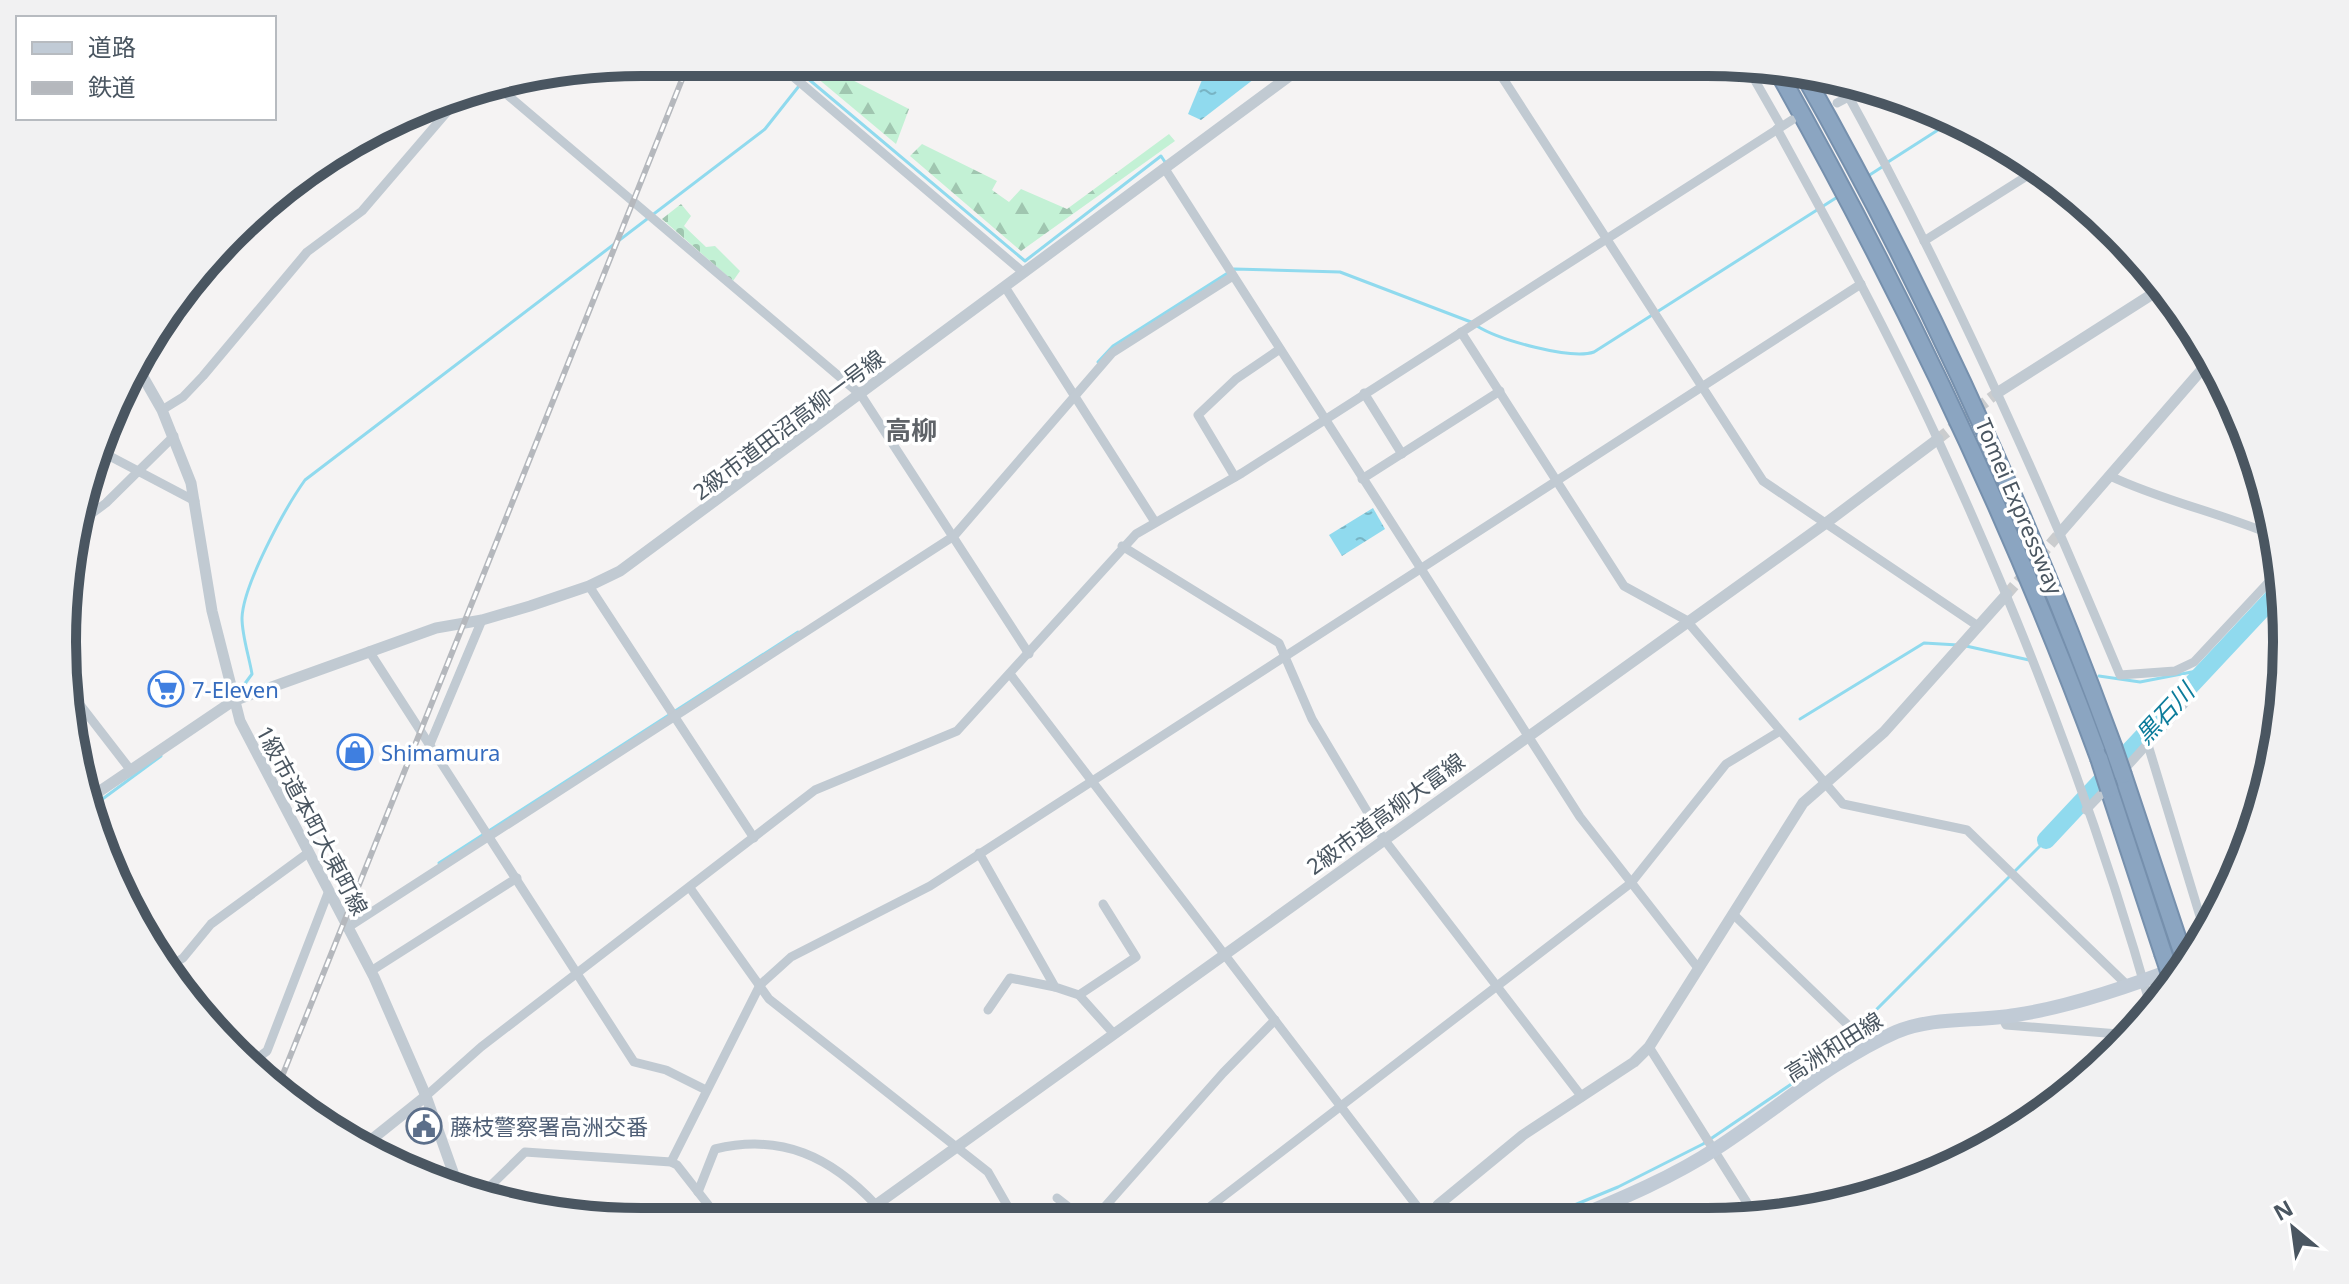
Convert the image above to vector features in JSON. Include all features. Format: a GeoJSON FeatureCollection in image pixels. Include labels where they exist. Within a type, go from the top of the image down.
{"type":"FeatureCollection","features":[{"type":"Feature","properties":{"kind":"highway","name":"Tomei Expressway"},"geometry":{"type":"LineString","coordinates":[[1783,81],[1867,234],[1968,440],[2099,758],[2168,969]]}},
{"type":"Feature","properties":{"kind":"highway","name":"Tomei Expressway"},"geometry":{"type":"LineString","coordinates":[[1810,86],[1918,290],[2026,525],[2113,746],[2181,951]]}},
{"type":"Feature","properties":{"kind":"main road","name":"高洲和田線"},"geometry":{"type":"LineString","coordinates":[[1600,1208],[1627,1197],[1713,1150],[1856,1054],[1896,1032],[1939,1021],[2002,1017],[2044,1010],[2168,971]]}},
{"type":"Feature","properties":{"kind":"street"},"geometry":{"type":"LineString","coordinates":[[792,76],[1024,273]]}},
{"type":"Feature","properties":{"kind":"street","name":"2級市道田沼高柳一号線"},"geometry":{"type":"LineString","coordinates":[[96,793],[129,768],[233,701],[436,628],[482,620],[589,586],[639,559],[1290,76]]}},
{"type":"Feature","properties":{"kind":"street"},"geometry":{"type":"LineString","coordinates":[[1501,76],[1763,481],[1978,626]]}},
{"type":"Feature","properties":{"kind":"street"},"geometry":{"type":"LineString","coordinates":[[1753,78],[1938,439],[2007,594],[2086,808],[2148,997]]}},
{"type":"Feature","properties":{"kind":"street"},"geometry":{"type":"LineString","coordinates":[[505,93],[861,395],[1029,654]]}},
{"type":"Feature","properties":{"kind":"street"},"geometry":{"type":"LineString","coordinates":[[1848,94],[1924,241],[1997,393],[2120,675],[2175,671],[2194,662],[2269,581]]}},
{"type":"Feature","properties":{"kind":"street"},"geometry":{"type":"LineString","coordinates":[[1837,103],[1854,95]]}},
{"type":"Feature","properties":{"kind":"street"},"geometry":{"type":"LineString","coordinates":[[162,410],[183,397],[203,376],[307,252],[362,211],[448,110]]}},
{"type":"Feature","properties":{"kind":"street"},"geometry":{"type":"LineString","coordinates":[[372,1139],[481,1047],[815,790],[957,731],[1029,654],[1122,546],[1155,522],[1235,477],[1792,120]]}},
{"type":"Feature","properties":{"kind":"street"},"geometry":{"type":"LineString","coordinates":[[1165,169],[1580,817],[1698,968]]}},
{"type":"Feature","properties":{"kind":"street"},"geometry":{"type":"LineString","coordinates":[[1924,241],[2028,176]]}},
{"type":"Feature","properties":{"kind":"street"},"geometry":{"type":"LineString","coordinates":[[347,928],[954,536],[1112,353],[1233,276]]}},
{"type":"Feature","properties":{"kind":"street"},"geometry":{"type":"LineString","coordinates":[[671,1162],[760,985],[791,957],[930,886],[1861,284]]}},
{"type":"Feature","properties":{"kind":"street"},"geometry":{"type":"LineString","coordinates":[[1005,287],[1155,522]]}},
{"type":"Feature","properties":{"kind":"street"},"geometry":{"type":"LineString","coordinates":[[1997,393],[2153,294]]}},
{"type":"Feature","properties":{"kind":"street"},"geometry":{"type":"LineString","coordinates":[[1461,332],[1624,586],[1686,620],[1843,804],[1967,830],[2126,984]]}},
{"type":"Feature","properties":{"kind":"street"},"geometry":{"type":"LineString","coordinates":[[1235,477],[1198,415],[1236,379],[1280,349]]}},
{"type":"Feature","properties":{"kind":"street"},"geometry":{"type":"LineString","coordinates":[[2060,533],[2202,369]]}},
{"type":"Feature","properties":{"kind":"street","name":"1級市道本町大東町線"},"geometry":{"type":"LineString","coordinates":[[143,376],[174,436],[195,501],[212,611],[233,701],[258,760],[371,971],[426,1096],[454,1176]]}},
{"type":"Feature","properties":{"kind":"street"},"geometry":{"type":"LineString","coordinates":[[1362,479],[1500,391]]}},
{"type":"Feature","properties":{"kind":"street"},"geometry":{"type":"LineString","coordinates":[[1364,393],[1402,454]]}},
{"type":"Feature","properties":{"kind":"street"},"geometry":{"type":"LineString","coordinates":[[91,513],[139,472],[174,436]]}},
{"type":"Feature","properties":{"kind":"street","name":"2級市道高柳大富線"},"geometry":{"type":"LineString","coordinates":[[872,1208],[1686,620],[1826,523],[1938,439]]}},
{"type":"Feature","properties":{"kind":"street"},"geometry":{"type":"LineString","coordinates":[[108,455],[195,501]]}},
{"type":"Feature","properties":{"kind":"street"},"geometry":{"type":"LineString","coordinates":[[2110,476],[2146,493],[2225,514],[2262,530]]}},
{"type":"Feature","properties":{"kind":"street"},"geometry":{"type":"LineString","coordinates":[[1122,546],[1279,643],[1312,719],[1383,838],[1582,1097]]}},
{"type":"Feature","properties":{"kind":"street"},"geometry":{"type":"LineString","coordinates":[[589,586],[754,838]]}},
{"type":"Feature","properties":{"kind":"street"},"geometry":{"type":"LineString","coordinates":[[1437,1208],[1523,1135],[1634,1062],[1649,1047],[1803,803],[1827,786],[1884,732],[2007,594]]}},
{"type":"Feature","properties":{"kind":"street"},"geometry":{"type":"LineString","coordinates":[[430,744],[482,620]]}},
{"type":"Feature","properties":{"kind":"street"},"geometry":{"type":"LineString","coordinates":[[369,651],[634,1062],[666,1070],[706,1090]]}},
{"type":"Feature","properties":{"kind":"street"},"geometry":{"type":"LineString","coordinates":[[1010,674],[1049,721],[1091,782],[1418,1208]]}},
{"type":"Feature","properties":{"kind":"street"},"geometry":{"type":"LineString","coordinates":[[80,704],[129,768]]}},
{"type":"Feature","properties":{"kind":"street"},"geometry":{"type":"LineString","coordinates":[[2086,808],[2184,704]]}},
{"type":"Feature","properties":{"kind":"street"},"geometry":{"type":"LineString","coordinates":[[1208,1208],[1631,883],[1726,764],[1780,731]]}},
{"type":"Feature","properties":{"kind":"street"},"geometry":{"type":"LineString","coordinates":[[2148,745],[2201,918]]}},
{"type":"Feature","properties":{"kind":"street"},"geometry":{"type":"LineString","coordinates":[[176,963],[211,924],[308,853]]}},
{"type":"Feature","properties":{"kind":"street"},"geometry":{"type":"LineString","coordinates":[[979,853],[1055,987]]}},
{"type":"Feature","properties":{"kind":"street"},"geometry":{"type":"LineString","coordinates":[[371,971],[517,878]]}},
{"type":"Feature","properties":{"kind":"street"},"geometry":{"type":"LineString","coordinates":[[690,888],[769,999],[988,1172],[1009,1208]]}},
{"type":"Feature","properties":{"kind":"street"},"geometry":{"type":"LineString","coordinates":[[258,1058],[267,1051],[328,893]]}},
{"type":"Feature","properties":{"kind":"street"},"geometry":{"type":"LineString","coordinates":[[1079,995],[1136,957],[1103,904]]}},
{"type":"Feature","properties":{"kind":"street"},"geometry":{"type":"LineString","coordinates":[[1733,914],[1851,1028]]}},
{"type":"Feature","properties":{"kind":"street"},"geometry":{"type":"LineString","coordinates":[[988,1010],[1010,978],[1079,995],[1114,1034]]}},
{"type":"Feature","properties":{"kind":"street"},"geometry":{"type":"LineString","coordinates":[[2002,1017],[2006,1025],[2115,1034]]}},
{"type":"Feature","properties":{"kind":"street"},"geometry":{"type":"LineString","coordinates":[[1104,1208],[1223,1073],[1275,1020]]}},
{"type":"Feature","properties":{"kind":"street"},"geometry":{"type":"LineString","coordinates":[[1649,1047],[1749,1206]]}},
{"type":"Feature","properties":{"kind":"street"},"geometry":{"type":"LineString","coordinates":[[698,1192],[715,1149],[736,1144],[761,1144],[797,1150],[838,1168],[876,1205]]}},
{"type":"Feature","properties":{"kind":"street"},"geometry":{"type":"LineString","coordinates":[[489,1187],[525,1152],[671,1162],[677,1165],[711,1208]]}},
{"type":"Feature","properties":{"kind":"street"},"geometry":{"type":"LineString","coordinates":[[1057,1198],[1070,1208]]}},
{"type":"Feature","properties":{"kind":"green space"},"geometry":{"type":"Polygon","coordinates":[[[815,76],[845,76],[909,109],[896,144],[815,76]]]}},
{"type":"Feature","properties":{"kind":"green space"},"geometry":{"type":"Polygon","coordinates":[[[1169,134],[1175,141],[1021,251],[910,156],[922,144],[997,181],[992,190],[1009,202],[1021,189],[1067,209],[1169,134]]]}},
{"type":"Feature","properties":{"kind":"green space"},"geometry":{"type":"Polygon","coordinates":[[[681,204],[691,216],[684,226],[706,247],[715,246],[740,271],[733,281],[662,219],[681,204]]]}},
{"type":"Feature","properties":{"kind":"water"},"geometry":{"type":"Polygon","coordinates":[[[1204,76],[1255,76],[1201,120],[1188,114],[1204,76]]]}},
{"type":"Feature","properties":{"kind":"water"},"geometry":{"type":"Polygon","coordinates":[[[1373,508],[1385,529],[1342,556],[1329,535],[1373,508]]]}},
{"type":"Feature","properties":{"kind":"waterway"},"geometry":{"type":"LineString","coordinates":[[803,80],[806,77],[1025,261],[1161,156],[1167,165]]}},
{"type":"Feature","properties":{"kind":"waterway"},"geometry":{"type":"LineString","coordinates":[[238,693],[252,674],[242,618],[249,586],[277,527],[305,480],[765,129],[799,86]]}},
{"type":"Feature","properties":{"kind":"waterway"},"geometry":{"type":"LineString","coordinates":[[1888,162],[1942,127]]}},
{"type":"Feature","properties":{"kind":"waterway"},"geometry":{"type":"LineString","coordinates":[[1868,176],[1882,167]]}},
{"type":"Feature","properties":{"kind":"waterway"},"geometry":{"type":"LineString","coordinates":[[1477,326],[1535,347],[1569,353],[1594,352],[1839,196]]}},
{"type":"Feature","properties":{"kind":"waterway"},"geometry":{"type":"LineString","coordinates":[[1098,362],[1113,346],[1234,269],[1340,272],[1471,322]]}},
{"type":"Feature","properties":{"kind":"waterway","name":"黒石川"},"geometry":{"type":"LineString","coordinates":[[2046,840],[2271,599]]}},
{"type":"Feature","properties":{"kind":"waterway"},"geometry":{"type":"LineString","coordinates":[[439,863],[798,632]]}},
{"type":"Feature","properties":{"kind":"waterway"},"geometry":{"type":"LineString","coordinates":[[1800,719],[1924,643],[1958,645]]}},
{"type":"Feature","properties":{"kind":"waterway"},"geometry":{"type":"LineString","coordinates":[[1966,646],[2029,660]]}},
{"type":"Feature","properties":{"kind":"waterway"},"geometry":{"type":"LineString","coordinates":[[2099,676],[2140,682],[2202,670]]}},
{"type":"Feature","properties":{"kind":"waterway"},"geometry":{"type":"LineString","coordinates":[[99,801],[161,756]]}},
{"type":"Feature","properties":{"kind":"waterway"},"geometry":{"type":"LineString","coordinates":[[1567,1208],[1618,1187],[1703,1144],[1824,1062],[2046,840]]}},
{"type":"Feature","properties":{"kind":"tunnel"},"geometry":{"type":"LineString","coordinates":[[1938,439],[1997,393]]}},
{"type":"Feature","properties":{"kind":"tunnel"},"geometry":{"type":"LineString","coordinates":[[2007,594],[2060,533]]}},
{"type":"Feature","properties":{"kind":"railway"},"geometry":{"type":"LineString","coordinates":[[281,1078],[683,76]]}},
{"type":"Feature","properties":{"kind":"place","name":"7-Eleven"},"geometry":{"type":"Point","coordinates":[166,689]}},
{"type":"Feature","properties":{"kind":"place","name":"Shimamura"},"geometry":{"type":"Point","coordinates":[355,752]}},
{"type":"Feature","properties":{"kind":"place","name":"藤枝警察署高洲交番"},"geometry":{"type":"Point","coordinates":[424,1126]}},
{"type":"Feature","properties":{"kind":"district","name":"高柳"},"geometry":{"type":"Point","coordinates":[911,430]}}]}
